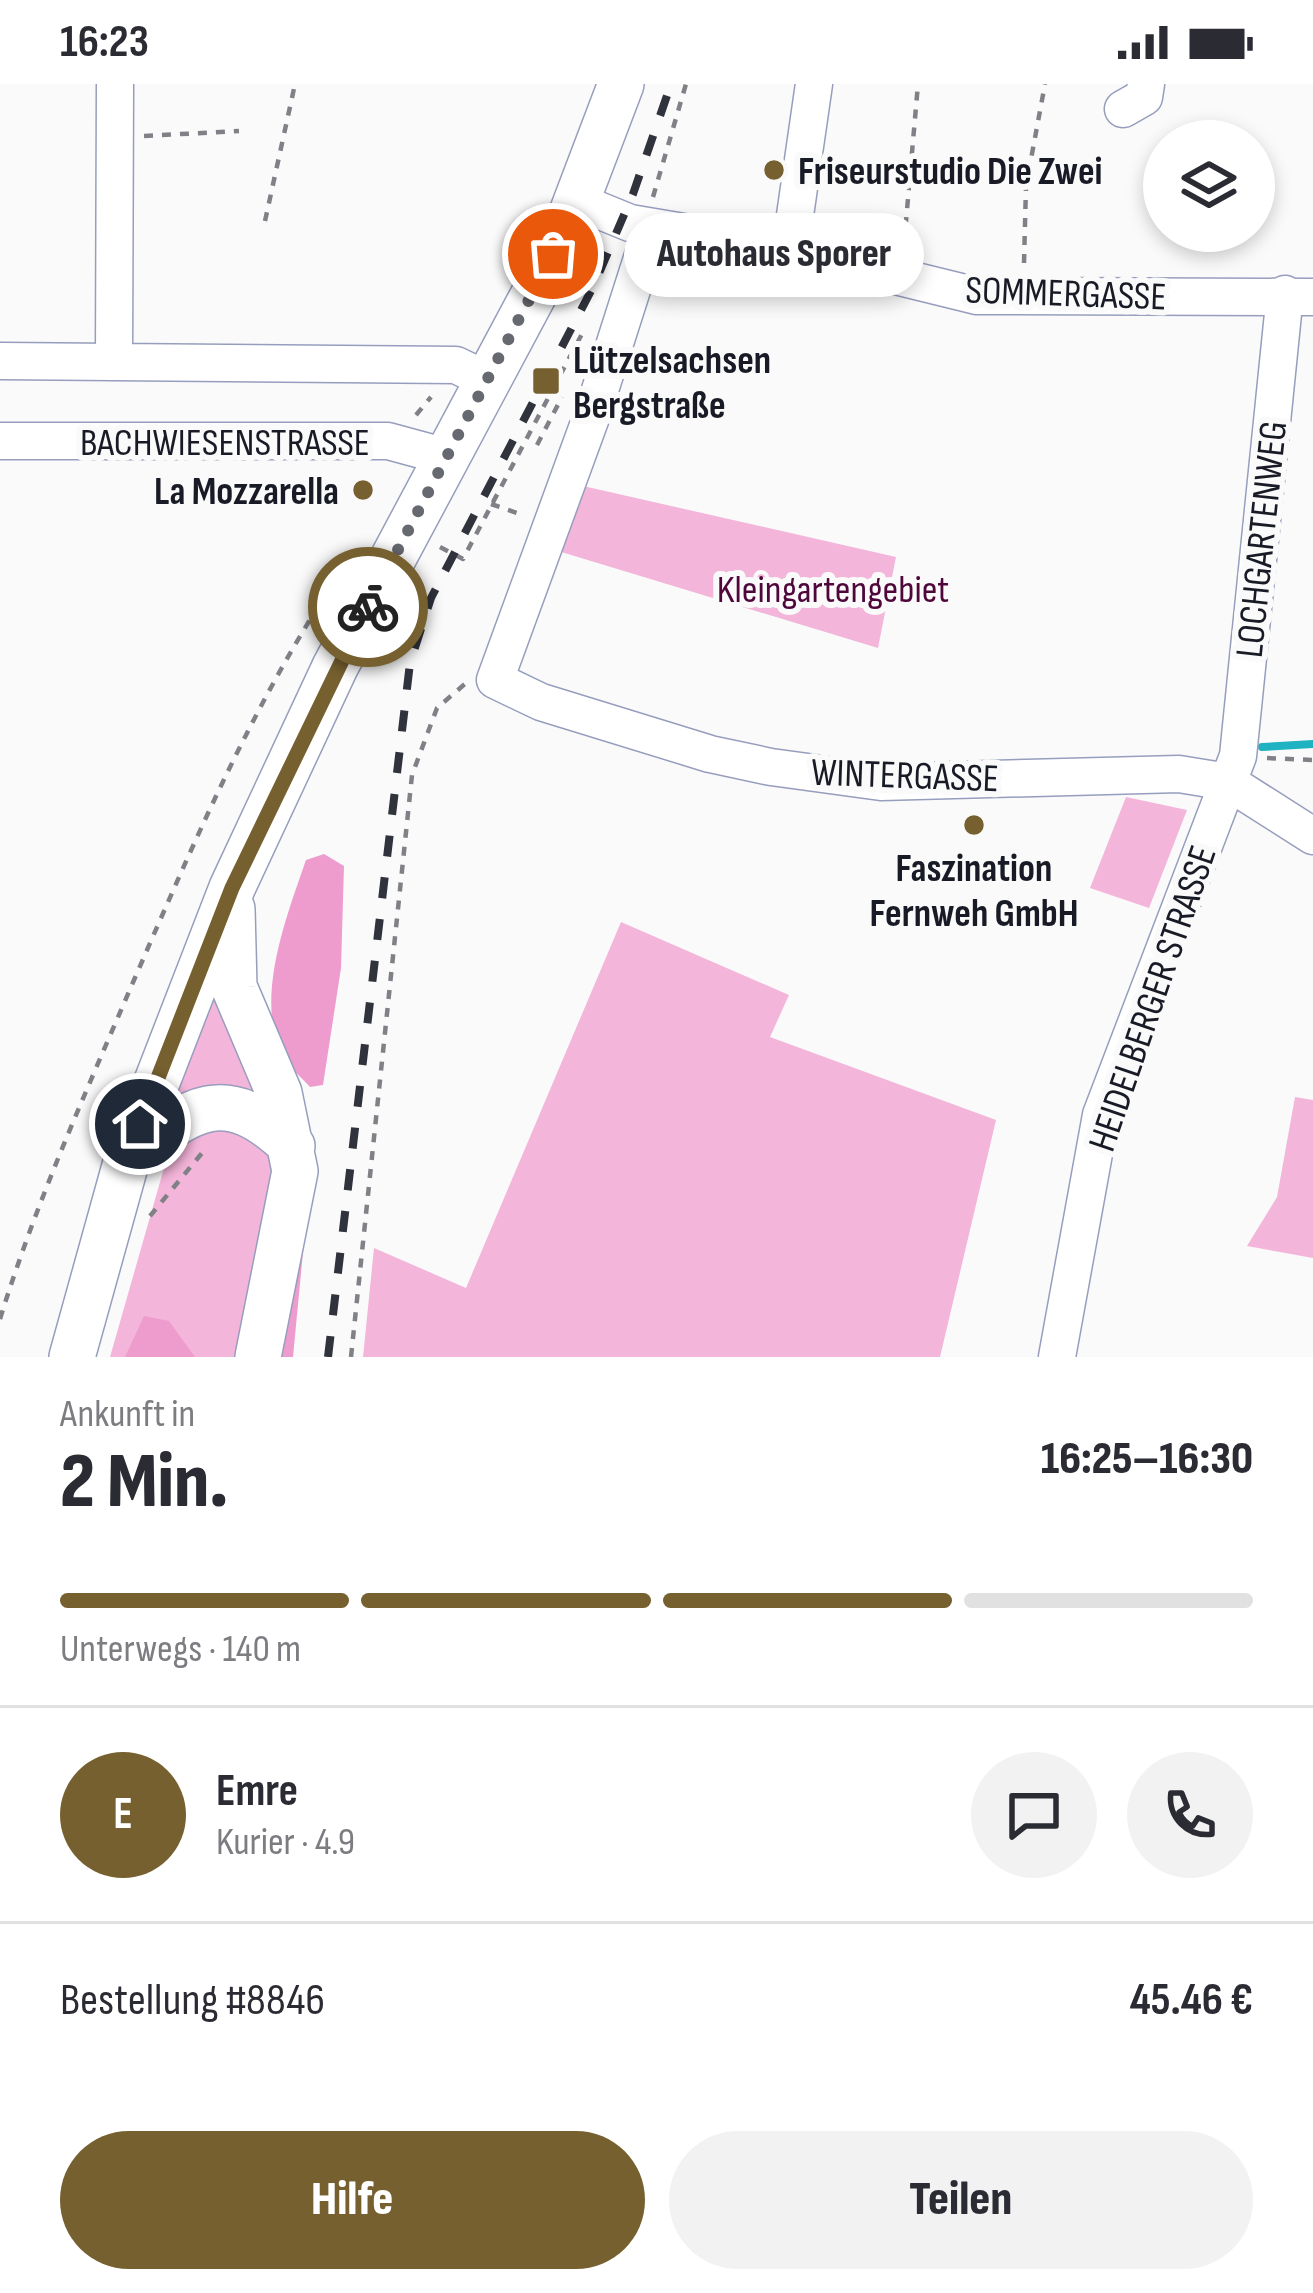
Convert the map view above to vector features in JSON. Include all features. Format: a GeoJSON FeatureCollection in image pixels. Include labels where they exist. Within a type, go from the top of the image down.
{"type":"FeatureCollection","features":[{"type":"Feature","properties":{"kind":"main road"},"geometry":{"type":"LineString","coordinates":[[72,1357],[127,1159],[232,888],[365,612],[586,210],[621,84]]}},
{"type":"Feature","properties":{"kind":"main road"},"geometry":{"type":"LineString","coordinates":[[232,888],[234,987],[279,1093],[292,1146],[294,1196],[258,1357]]}},
{"type":"Feature","properties":{"kind":"main road"},"geometry":{"type":"LineString","coordinates":[[127,1159],[175,1121],[206,1107],[244,1110],[292,1146]]}},
{"type":"Feature","properties":{"kind":"street"},"geometry":{"type":"LineString","coordinates":[[114,361],[115,84]]}},
{"type":"Feature","properties":{"kind":"street"},"geometry":{"type":"LineString","coordinates":[[790,250],[814,84]]}},
{"type":"Feature","properties":{"kind":"street","name":"SOMMERGASSE"},"geometry":{"type":"LineString","coordinates":[[586,210],[652,227],[790,250],[976,296],[1299,296]]}},
{"type":"Feature","properties":{"kind":"street"},"geometry":{"type":"LineString","coordinates":[[495,680],[593,412],[652,227]]}},
{"type":"Feature","properties":{"kind":"street","name":"LOCHGARTENWEG"},"geometry":{"type":"LineString","coordinates":[[1233,769],[1299,296]]}},
{"type":"Feature","properties":{"kind":"street"},"geometry":{"type":"LineString","coordinates":[[0,361],[456,364],[490,381]]}},
{"type":"Feature","properties":{"kind":"street","name":"BACHWIESENSTRASSE"},"geometry":{"type":"LineString","coordinates":[[0,440],[388,441],[447,457]]}},
{"type":"Feature","properties":{"kind":"street","name":"WINTERGASSE"},"geometry":{"type":"LineString","coordinates":[[495,680],[562,708],[710,754],[880,782],[1233,769],[1313,836]]}},
{"type":"Feature","properties":{"kind":"street","name":"HEIDELBERGER STRASSE"},"geometry":{"type":"LineString","coordinates":[[1057,1357],[1101,1115],[1233,769]]}},
{"type":"Feature","properties":{"kind":"path"},"geometry":{"type":"LineString","coordinates":[[265,221],[295,84]]}},
{"type":"Feature","properties":{"kind":"path"},"geometry":{"type":"LineString","coordinates":[[652,227],[653,187],[686,84]]}},
{"type":"Feature","properties":{"kind":"path"},"geometry":{"type":"LineString","coordinates":[[825,218],[904,236],[918,84]]}},
{"type":"Feature","properties":{"kind":"path"},"geometry":{"type":"LineString","coordinates":[[1024,248],[1026,186],[1045,84]]}},
{"type":"Feature","properties":{"kind":"path"},"geometry":{"type":"LineString","coordinates":[[115,137],[238,130]]}},
{"type":"Feature","properties":{"kind":"path"},"geometry":{"type":"LineString","coordinates":[[434,544],[463,559],[584,332]]}},
{"type":"Feature","properties":{"kind":"path"},"geometry":{"type":"LineString","coordinates":[[0,1319],[59,1147],[256,708],[311,618],[344,604],[365,612]]}},
{"type":"Feature","properties":{"kind":"path"},"geometry":{"type":"LineString","coordinates":[[351,1357],[412,775],[437,708],[450,691],[466,682],[495,680]]}},
{"type":"Feature","properties":{"kind":"path"},"geometry":{"type":"LineString","coordinates":[[1233,769],[1313,760]]}},
{"type":"Feature","properties":{"kind":"green space","name":"Kleingartengebiet"},"geometry":{"type":"Polygon","coordinates":[[[583,486],[896,557],[878,648],[558,551],[583,486]]]}},
{"type":"Feature","properties":{"kind":"green space"},"geometry":{"type":"Polygon","coordinates":[[[1126,797],[1187,810],[1149,908],[1090,888],[1126,797]]]}},
{"type":"Feature","properties":{"kind":"green space"},"geometry":{"type":"Polygon","coordinates":[[[621,922],[789,995],[770,1037],[996,1120],[940,1357],[363,1357],[374,1248],[466,1288],[621,922]]]}},
{"type":"Feature","properties":{"kind":"green space"},"geometry":{"type":"Polygon","coordinates":[[[219,973],[273,1099],[221,1088],[171,1102],[219,973]]]}},
{"type":"Feature","properties":{"kind":"green space"},"geometry":{"type":"Polygon","coordinates":[[[1295,1097],[1313,1100],[1313,1258],[1247,1246],[1277,1197],[1295,1097]]]}},
{"type":"Feature","properties":{"kind":"green space"},"geometry":{"type":"Polygon","coordinates":[[[221,1116],[278,1158],[239,1357],[110,1357],[166,1161],[178,1134],[221,1116]]]}},
{"type":"Feature","properties":{"kind":"shaded area"},"geometry":{"type":"Polygon","coordinates":[[[324,854],[344,866],[341,968],[323,1085],[310,1087],[280,1051],[271,1005],[283,930],[306,860],[324,854]]]}},
{"type":"Feature","properties":{"kind":"shaded area"},"geometry":{"type":"Polygon","coordinates":[[[305,1231],[293,1357],[276,1357],[305,1231]]]}},
{"type":"Feature","properties":{"kind":"shaded area"},"geometry":{"type":"Polygon","coordinates":[[[144,1316],[169,1321],[195,1357],[125,1357],[144,1316]]]}},
{"type":"Feature","properties":{"kind":"waterway"},"geometry":{"type":"LineString","coordinates":[[1262,747],[1313,744]]}},
{"type":"Feature","properties":{"kind":"railway"},"geometry":{"type":"LineString","coordinates":[[328,1357],[410,663],[431,598],[593,287],[633,194],[671,84]]}},
{"type":"Feature","properties":{"kind":"way so far"},"geometry":{"type":"LineString","coordinates":[[368,607],[553,254]]}},
{"type":"Feature","properties":{"kind":"place","name":"Friseurstudio Die Zwei"},"geometry":{"type":"Point","coordinates":[774,170]}},
{"type":"Feature","properties":{"kind":"place","name":"Autohaus Sporer"},"geometry":{"type":"Point","coordinates":[553,254]}},
{"type":"Feature","properties":{"kind":"place","name":"Lützelsachsen Bergstraße"},"geometry":{"type":"Point","coordinates":[546,381]}},
{"type":"Feature","properties":{"kind":"place","name":"La Mozzarella"},"geometry":{"type":"Point","coordinates":[363,490]}},
{"type":"Feature","properties":{"kind":"place","name":"Faszination Fernweh GmbH"},"geometry":{"type":"Point","coordinates":[974,825]}},
{"type":"Feature","properties":{"kind":"route"},"geometry":{"type":"LineString","coordinates":[[140,1124],[232,888],[368,607]]}}]}
